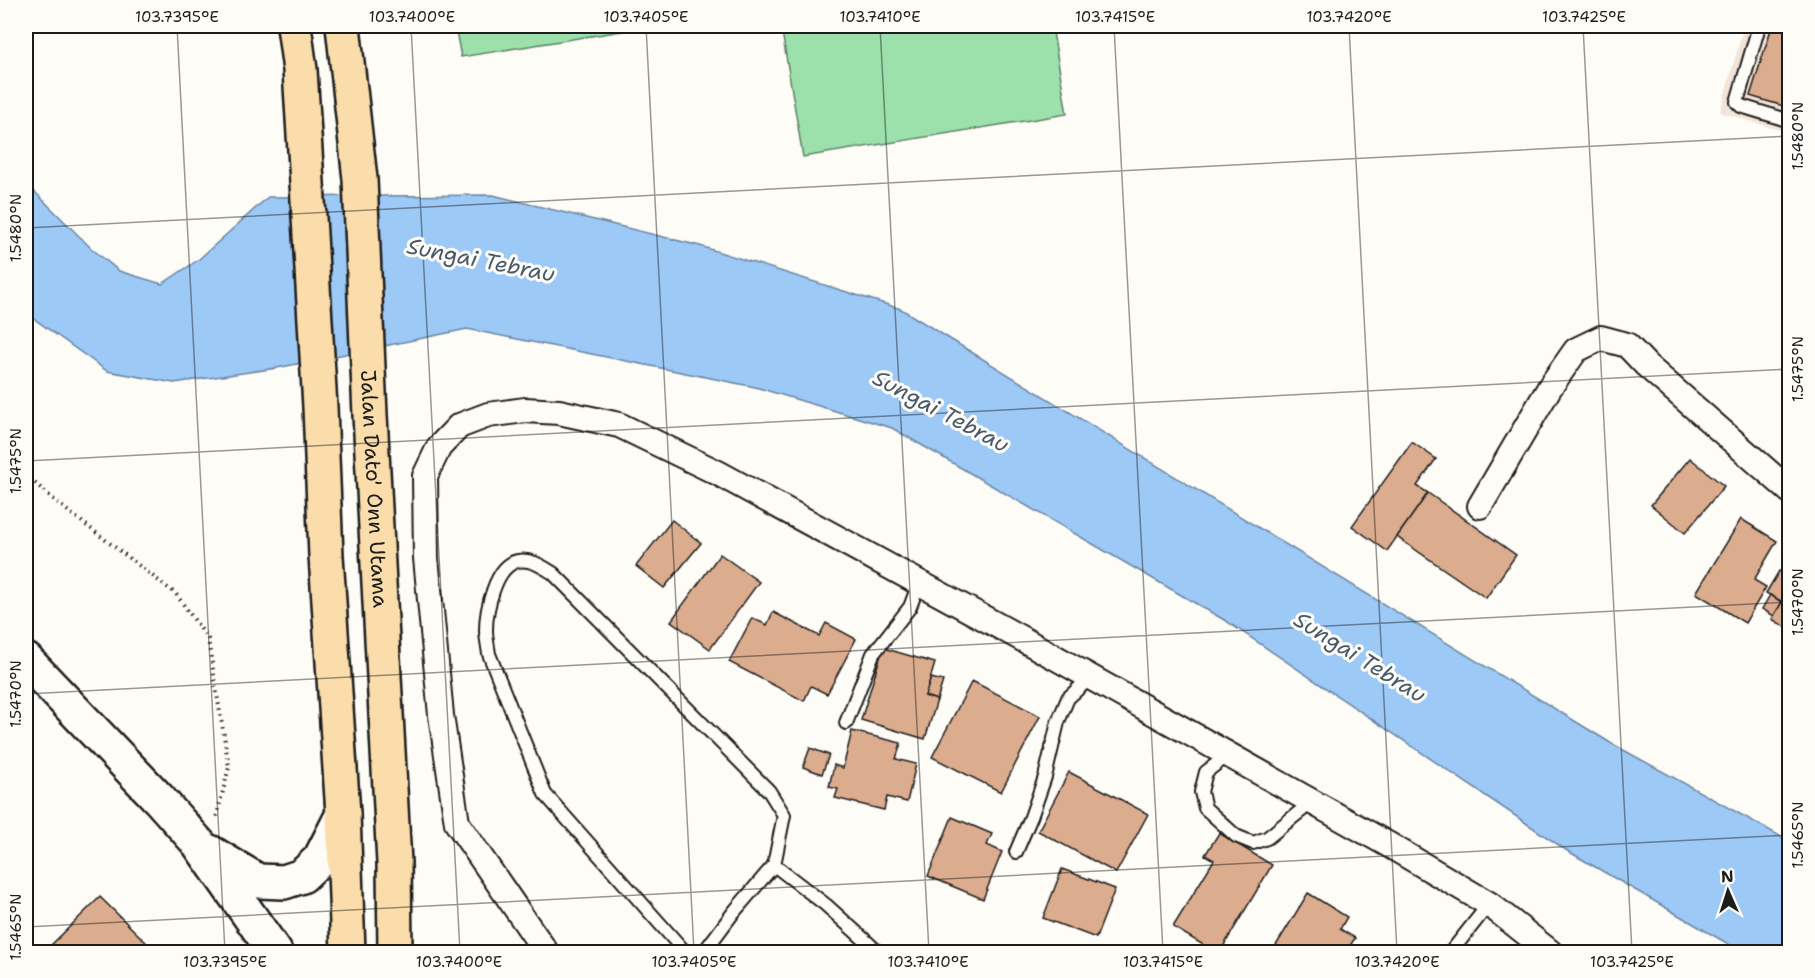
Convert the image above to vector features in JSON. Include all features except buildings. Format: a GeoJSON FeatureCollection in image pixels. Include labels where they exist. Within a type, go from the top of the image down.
{"type":"FeatureCollection","features":[{"type":"Feature","properties":{"kind":"main road"},"geometry":{"type":"LineString","coordinates":[[294,26],[300,70],[320,407],[326,556],[343,814],[348,952]]}},
{"type":"Feature","properties":{"kind":"main road","name":"Jalan Dato' Onn Utama"},"geometry":{"type":"LineString","coordinates":[[343,26],[360,179],[394,863],[395,952]]}},
{"type":"Feature","properties":{"kind":"street"},"geometry":{"type":"LineString","coordinates":[[1480,506],[1550,387],[1576,350],[1601,338],[1627,345],[1646,365],[1790,491]]}},
{"type":"Feature","properties":{"kind":"street"},"geometry":{"type":"LineString","coordinates":[[546,952],[457,823],[441,715],[426,558],[425,476],[439,447],[459,426],[488,415],[525,410],[559,412],[619,425],[718,473],[1312,802],[1489,904],[1550,952]]}},
{"type":"Feature","properties":{"kind":"street"},"geometry":{"type":"LineString","coordinates":[[26,660],[199,844],[275,952]]}},
{"type":"Feature","properties":{"kind":"street"},"geometry":{"type":"LineString","coordinates":[[199,844],[258,881],[284,882],[302,876],[320,859],[343,814]]}},
{"type":"Feature","properties":{"kind":"lane"},"geometry":{"type":"LineString","coordinates":[[1760,26],[1737,102],[1741,106],[1790,121]]}},
{"type":"Feature","properties":{"kind":"lane"},"geometry":{"type":"LineString","coordinates":[[685,952],[545,794],[489,654],[486,631],[490,601],[496,581],[508,567],[518,561],[537,563],[553,573],[769,791],[784,815],[774,866],[733,913],[704,952]]}},
{"type":"Feature","properties":{"kind":"lane"},"geometry":{"type":"LineString","coordinates":[[846,723],[873,654],[910,607],[919,583]]}},
{"type":"Feature","properties":{"kind":"lane"},"geometry":{"type":"LineString","coordinates":[[1016,852],[1038,797],[1061,714],[1068,698],[1090,677]]}},
{"type":"Feature","properties":{"kind":"lane"},"geometry":{"type":"LineString","coordinates":[[1228,754],[1206,772],[1201,792],[1205,808],[1236,836],[1252,843],[1267,838],[1312,802]]}},
{"type":"Feature","properties":{"kind":"lane"},"geometry":{"type":"LineString","coordinates":[[774,866],[826,905],[878,952]]}},
{"type":"Feature","properties":{"kind":"lane"},"geometry":{"type":"LineString","coordinates":[[1450,952],[1489,904]]}},
{"type":"Feature","properties":{"kind":"path"},"geometry":{"type":"LineString","coordinates":[[26,475],[60,505],[176,594],[208,639],[229,767],[214,824],[199,844]]}},
{"type":"Feature","properties":{"kind":"shaded area"},"geometry":{"type":"Polygon","coordinates":[[[1744,26],[1789,26],[1789,133],[1720,112],[1744,26]]]}},
{"type":"Feature","properties":{"kind":"green space"},"geometry":{"type":"Polygon","coordinates":[[[455,26],[653,26],[461,57],[455,26]]]}},
{"type":"Feature","properties":{"kind":"green space"},"geometry":{"type":"Polygon","coordinates":[[[781,26],[1052,26],[1067,114],[803,157],[781,26]]]}},
{"type":"Feature","properties":{"kind":"water","name":"Sungai Tebrau"},"geometry":{"type":"Polygon","coordinates":[[[26,183],[91,248],[119,271],[162,284],[198,260],[268,197],[493,195],[700,246],[901,309],[1609,742],[1789,841],[1789,952],[1742,952],[1566,850],[1226,621],[892,428],[755,387],[467,329],[277,368],[174,383],[107,371],[26,313],[26,183]]]}}]}
